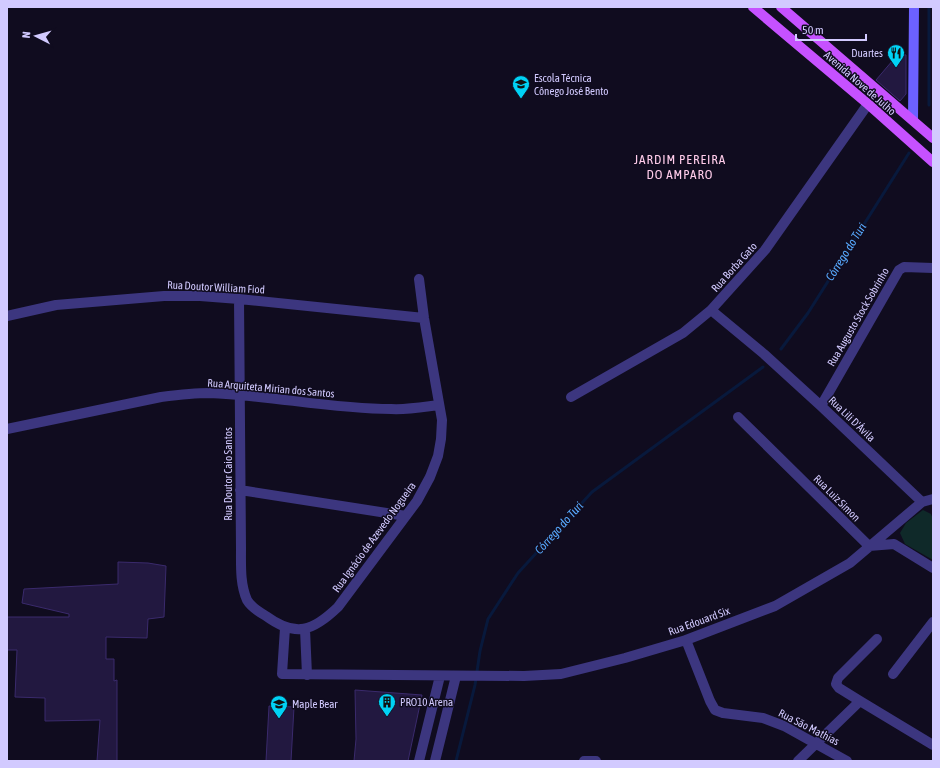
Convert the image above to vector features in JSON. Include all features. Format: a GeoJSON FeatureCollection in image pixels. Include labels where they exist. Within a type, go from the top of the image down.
{"type":"FeatureCollection","features":[{"type":"Feature","properties":{"kind":"main road","name":"Avenida Nove de Julho"},"geometry":{"type":"LineString","coordinates":[[753,7],[868,104],[933,162]]}},
{"type":"Feature","properties":{"kind":"main road","name":"Avenida Nove de Julho"},"geometry":{"type":"LineString","coordinates":[[781,7],[933,138]]}},
{"type":"Feature","properties":{"kind":"main road"},"geometry":{"type":"LineString","coordinates":[[913,120],[914,7]]}},
{"type":"Feature","properties":{"kind":"street","name":"Rua Borba Gato"},"geometry":{"type":"LineString","coordinates":[[571,397],[683,333],[710,310],[765,250],[868,104]]}},
{"type":"Feature","properties":{"kind":"street","name":"Rua Augusto Stock Sobrinho"},"geometry":{"type":"LineString","coordinates":[[820,406],[899,270],[904,267],[933,268]]}},
{"type":"Feature","properties":{"kind":"street","name":"Rua Ignácio de Azevedo Nogueira"},"geometry":{"type":"LineString","coordinates":[[285,628],[305,629],[324,621],[338,607],[417,501],[430,477],[438,456],[442,420],[424,318],[419,279]]}},
{"type":"Feature","properties":{"kind":"street","name":"Rua Doutor William Fiod"},"geometry":{"type":"LineString","coordinates":[[7,316],[56,304],[164,296],[200,296],[424,318]]}},
{"type":"Feature","properties":{"kind":"street","name":"Rua Doutor Caio Santos"},"geometry":{"type":"LineString","coordinates":[[239,299],[241,562],[244,592],[248,602],[258,611],[285,628]]}},
{"type":"Feature","properties":{"kind":"street","name":"Rua Lili D'Ávila"},"geometry":{"type":"LineString","coordinates":[[710,310],[764,354],[922,502]]}},
{"type":"Feature","properties":{"kind":"street","name":"Rua Arquiteta Mirian dos Santos"},"geometry":{"type":"LineString","coordinates":[[7,429],[161,397],[208,393],[369,409],[405,409],[439,405]]}},
{"type":"Feature","properties":{"kind":"street","name":"Rua Luiz Simon"},"geometry":{"type":"LineString","coordinates":[[738,417],[869,546]]}},
{"type":"Feature","properties":{"kind":"street"},"geometry":{"type":"LineString","coordinates":[[240,490],[406,516]]}},
{"type":"Feature","properties":{"kind":"street"},"geometry":{"type":"LineString","coordinates":[[922,502],[933,499]]}},
{"type":"Feature","properties":{"kind":"street","name":"Rua Edouard Six"},"geometry":{"type":"LineString","coordinates":[[285,628],[282,674],[524,676],[560,674],[625,658],[686,640],[775,606],[850,563],[922,502]]}},
{"type":"Feature","properties":{"kind":"street"},"geometry":{"type":"LineString","coordinates":[[894,526],[894,544]]}},
{"type":"Feature","properties":{"kind":"street"},"geometry":{"type":"LineString","coordinates":[[869,546],[894,544],[933,568]]}},
{"type":"Feature","properties":{"kind":"street"},"geometry":{"type":"LineString","coordinates":[[893,674],[933,622]]}},
{"type":"Feature","properties":{"kind":"street"},"geometry":{"type":"LineString","coordinates":[[305,629],[307,675]]}},
{"type":"Feature","properties":{"kind":"street"},"geometry":{"type":"LineString","coordinates":[[877,639],[838,678],[836,684],[860,701],[933,745]]}},
{"type":"Feature","properties":{"kind":"street","name":"Rua São Mathias"},"geometry":{"type":"LineString","coordinates":[[686,640],[715,710],[723,713],[763,718],[774,721],[847,761]]}},
{"type":"Feature","properties":{"kind":"street"},"geometry":{"type":"LineString","coordinates":[[419,761],[440,676]]}},
{"type":"Feature","properties":{"kind":"street"},"geometry":{"type":"LineString","coordinates":[[435,761],[456,676]]}},
{"type":"Feature","properties":{"kind":"street"},"geometry":{"type":"LineString","coordinates":[[798,761],[860,701]]}},
{"type":"Feature","properties":{"kind":"street"},"geometry":{"type":"LineString","coordinates":[[584,761],[596,761]]}},
{"type":"Feature","properties":{"kind":"green space"},"geometry":{"type":"Polygon","coordinates":[[[923,510],[931,514],[933,519],[933,560],[905,544],[900,533],[906,523],[923,510]]]}},
{"type":"Feature","properties":{"kind":"building","name":"Duartes"},"geometry":{"type":"Polygon","coordinates":[[[899,53],[906,55],[906,94],[900,101],[876,80],[899,53]]]}},
{"type":"Feature","properties":{"kind":"building"},"geometry":{"type":"Polygon","coordinates":[[[118,562],[148,563],[166,566],[164,617],[148,619],[147,638],[106,637],[106,659],[114,659],[114,681],[117,680],[117,761],[97,761],[100,720],[45,721],[45,698],[15,697],[17,650],[7,650],[7,617],[69,617],[69,614],[22,603],[24,589],[118,584],[118,562]]]}},
{"type":"Feature","properties":{"kind":"building","name":"PRO10 Arena"},"geometry":{"type":"Polygon","coordinates":[[[355,690],[422,695],[408,761],[354,761],[356,739],[355,690]]]}},
{"type":"Feature","properties":{"kind":"building"},"geometry":{"type":"Polygon","coordinates":[[[269,706],[294,707],[291,761],[266,761],[269,706]]]}},
{"type":"Feature","properties":{"kind":"waterway","name":"Córrego do Turi"},"geometry":{"type":"LineString","coordinates":[[929,7],[929,105]]}},
{"type":"Feature","properties":{"kind":"waterway","name":"Córrego do Turi"},"geometry":{"type":"LineString","coordinates":[[781,349],[808,313],[909,153]]}},
{"type":"Feature","properties":{"kind":"waterway","name":"Córrego do Turi"},"geometry":{"type":"LineString","coordinates":[[456,761],[475,685],[480,651],[488,619],[518,573],[592,492],[763,367]]}},
{"type":"Feature","properties":{"kind":"place","name":"Duartes"},"geometry":{"type":"Point","coordinates":[896,68]}},
{"type":"Feature","properties":{"kind":"place","name":"Escola Técnica Cônego José Bento"},"geometry":{"type":"Point","coordinates":[521,99]}},
{"type":"Feature","properties":{"kind":"place","name":"PRO10 Arena"},"geometry":{"type":"Point","coordinates":[387,717]}},
{"type":"Feature","properties":{"kind":"place","name":"Maple Bear"},"geometry":{"type":"Point","coordinates":[279,719]}},
{"type":"Feature","properties":{"kind":"district","name":"JARDIM PEREIRA DO AMPARO"},"geometry":{"type":"Point","coordinates":[680,166]}}]}
